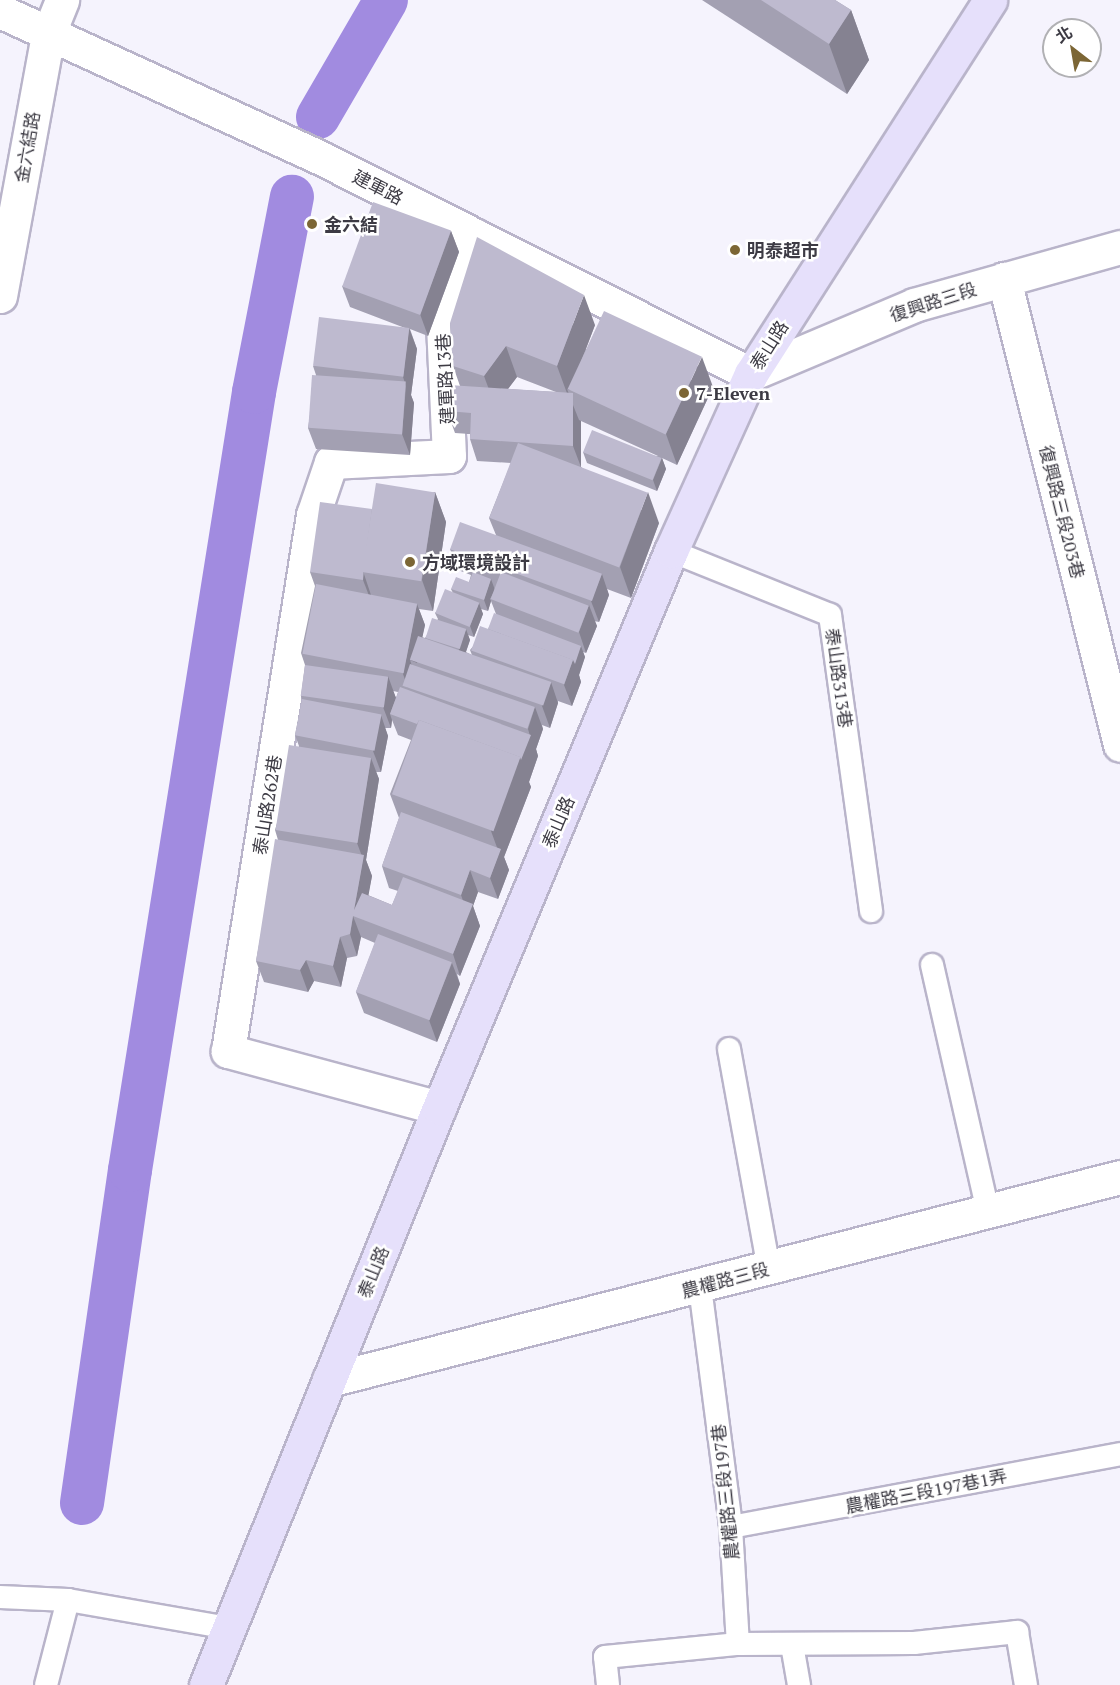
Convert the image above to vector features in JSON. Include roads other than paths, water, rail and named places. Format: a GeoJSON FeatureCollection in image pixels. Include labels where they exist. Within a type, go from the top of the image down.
{"type":"FeatureCollection","features":[{"type":"Feature","properties":{"kind":"main road","name":"泰山路"},"geometry":{"type":"LineString","coordinates":[[206,1685],[439,1108],[671,551],[751,374],[990,0]]}},
{"type":"Feature","properties":{"kind":"street","name":"金六結路"},"geometry":{"type":"LineString","coordinates":[[0,296],[48,34],[62,0]]}},
{"type":"Feature","properties":{"kind":"street","name":"建軍路"},"geometry":{"type":"LineString","coordinates":[[0,11],[319,157],[751,374]]}},
{"type":"Feature","properties":{"kind":"street","name":"建軍路13巷"},"geometry":{"type":"LineString","coordinates":[[449,456],[443,325],[475,236]]}},
{"type":"Feature","properties":{"kind":"street","name":"復興路三段"},"geometry":{"type":"LineString","coordinates":[[751,374],[914,305],[1120,247]]}},
{"type":"Feature","properties":{"kind":"street","name":"復興路三段203巷"},"geometry":{"type":"LineString","coordinates":[[1004,279],[1120,745]]}},
{"type":"Feature","properties":{"kind":"street","name":"泰山路262巷"},"geometry":{"type":"LineString","coordinates":[[439,1108],[228,1051],[313,515],[331,462],[449,456]]}},
{"type":"Feature","properties":{"kind":"street","name":"農權路三段"},"geometry":{"type":"LineString","coordinates":[[329,1380],[700,1287],[1120,1177]]}},
{"type":"Feature","properties":{"kind":"lane","name":"泰山路313巷"},"geometry":{"type":"LineString","coordinates":[[671,551],[830,615],[871,911]]}},
{"type":"Feature","properties":{"kind":"lane"},"geometry":{"type":"LineString","coordinates":[[932,965],[988,1212]]}},
{"type":"Feature","properties":{"kind":"lane"},"geometry":{"type":"LineString","coordinates":[[729,1049],[769,1269]]}},
{"type":"Feature","properties":{"kind":"lane","name":"農權路三段197巷"},"geometry":{"type":"LineString","coordinates":[[700,1287],[731,1527],[738,1644]]}},
{"type":"Feature","properties":{"kind":"lane","name":"農權路三段197巷1弄"},"geometry":{"type":"LineString","coordinates":[[731,1527],[1120,1455]]}},
{"type":"Feature","properties":{"kind":"lane"},"geometry":{"type":"LineString","coordinates":[[0,1597],[68,1600],[229,1628]]}},
{"type":"Feature","properties":{"kind":"lane"},"geometry":{"type":"LineString","coordinates":[[46,1685],[68,1600]]}},
{"type":"Feature","properties":{"kind":"lane"},"geometry":{"type":"LineString","coordinates":[[608,1685],[605,1657],[738,1644],[914,1643],[1017,1632],[1026,1685]]}},
{"type":"Feature","properties":{"kind":"lane"},"geometry":{"type":"LineString","coordinates":[[792,1644],[799,1685]]}},
{"type":"Feature","properties":{"kind":"waterway"},"geometry":{"type":"LineString","coordinates":[[318,117],[386,0]]}},
{"type":"Feature","properties":{"kind":"waterway"},"geometry":{"type":"LineString","coordinates":[[82,1503],[130,1170],[254,392],[292,197]]}},
{"type":"Feature","properties":{"kind":"place","name":"金六結"},"geometry":{"type":"Point","coordinates":[312,224]}},
{"type":"Feature","properties":{"kind":"place","name":"明泰超市"},"geometry":{"type":"Point","coordinates":[735,250]}},
{"type":"Feature","properties":{"kind":"place","name":"7-Eleven"},"geometry":{"type":"Point","coordinates":[684,393]}},
{"type":"Feature","properties":{"kind":"place","name":"方域環境設計"},"geometry":{"type":"Point","coordinates":[410,562]}}]}
